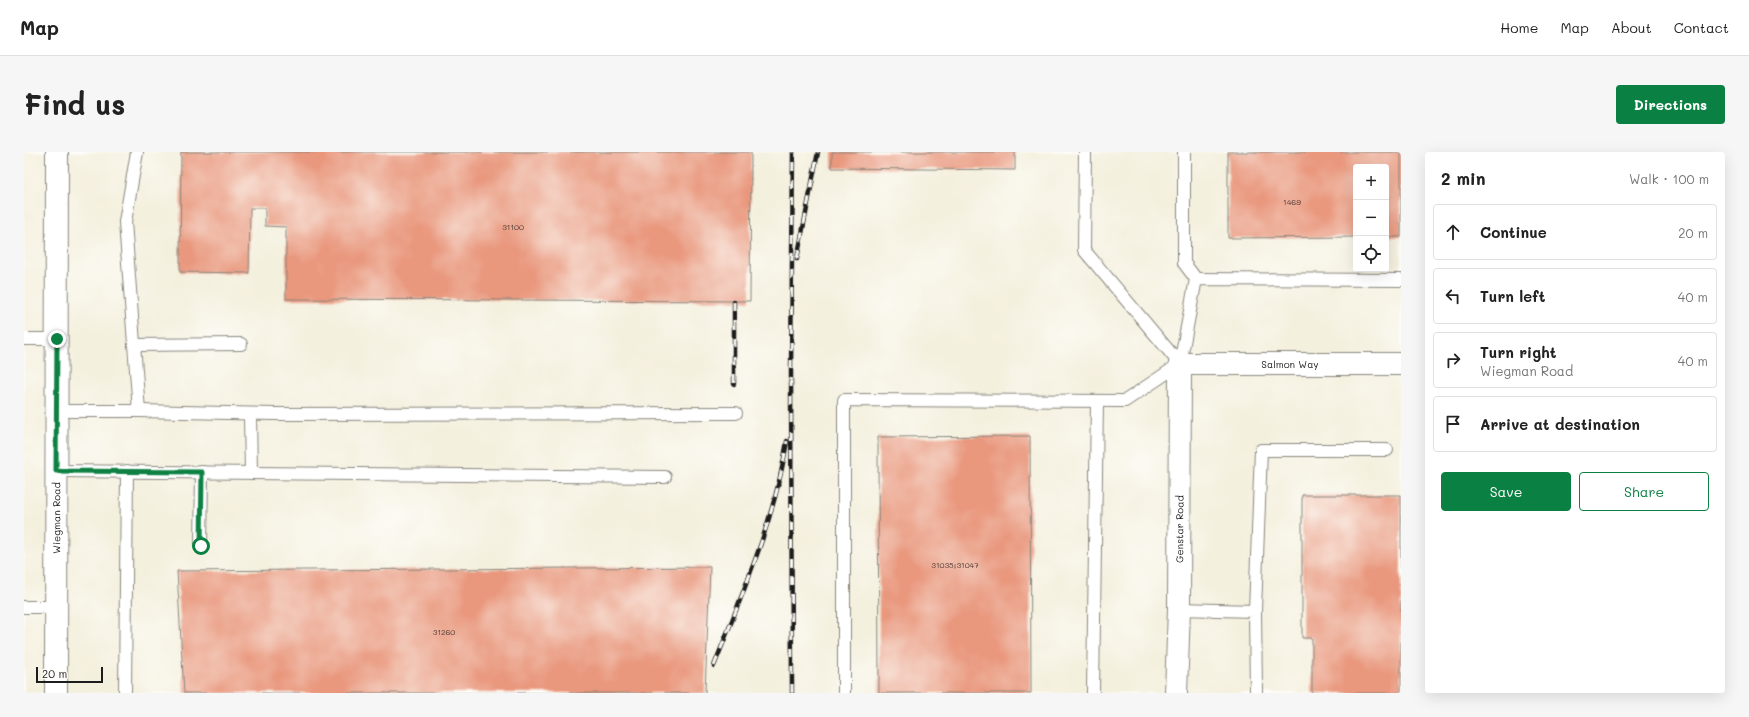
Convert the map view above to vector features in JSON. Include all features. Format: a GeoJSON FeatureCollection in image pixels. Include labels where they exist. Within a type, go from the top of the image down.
{"type":"FeatureCollection","features":[{"type":"Feature","properties":{"kind":"street","name":"Wiegman Road"},"geometry":{"type":"LineString","coordinates":[[56,693],[57,152]]}},
{"type":"Feature","properties":{"kind":"street","name":"Salmon Way"},"geometry":{"type":"LineString","coordinates":[[1180,364],[1401,364]]}},
{"type":"Feature","properties":{"kind":"street","name":"Genstar Road"},"geometry":{"type":"LineString","coordinates":[[1176,693],[1179,609],[1180,364]]}},
{"type":"Feature","properties":{"kind":"lane"},"geometry":{"type":"LineString","coordinates":[[137,152],[125,222],[140,411]]}},
{"type":"Feature","properties":{"kind":"lane"},"geometry":{"type":"LineString","coordinates":[[1085,152],[1084,250],[1180,364]]}},
{"type":"Feature","properties":{"kind":"lane"},"geometry":{"type":"LineString","coordinates":[[844,693],[844,400],[1125,401],[1180,364],[1196,279],[1184,264],[1184,152]]}},
{"type":"Feature","properties":{"kind":"lane"},"geometry":{"type":"LineString","coordinates":[[1196,279],[1401,280]]}},
{"type":"Feature","properties":{"kind":"lane"},"geometry":{"type":"LineString","coordinates":[[24,339],[57,339]]}},
{"type":"Feature","properties":{"kind":"lane"},"geometry":{"type":"LineString","coordinates":[[134,345],[241,344]]}},
{"type":"Feature","properties":{"kind":"lane"},"geometry":{"type":"LineString","coordinates":[[1093,693],[1097,401]]}},
{"type":"Feature","properties":{"kind":"lane"},"geometry":{"type":"LineString","coordinates":[[56,412],[140,411],[250,414],[736,413]]}},
{"type":"Feature","properties":{"kind":"lane"},"geometry":{"type":"LineString","coordinates":[[250,414],[251,473]]}},
{"type":"Feature","properties":{"kind":"lane"},"geometry":{"type":"LineString","coordinates":[[1256,693],[1256,611],[1261,450],[1387,450]]}},
{"type":"Feature","properties":{"kind":"lane"},"geometry":{"type":"LineString","coordinates":[[56,471],[665,477]]}},
{"type":"Feature","properties":{"kind":"lane"},"geometry":{"type":"LineString","coordinates":[[125,693],[127,471]]}},
{"type":"Feature","properties":{"kind":"lane"},"geometry":{"type":"LineString","coordinates":[[201,546],[202,472]]}},
{"type":"Feature","properties":{"kind":"lane"},"geometry":{"type":"LineString","coordinates":[[24,607],[56,607]]}},
{"type":"Feature","properties":{"kind":"lane"},"geometry":{"type":"LineString","coordinates":[[1179,609],[1256,611]]}},
{"type":"Feature","properties":{"kind":"building"},"geometry":{"type":"Polygon","coordinates":[[[181,152],[751,152],[750,301],[286,299],[286,227],[265,226],[265,208],[250,208],[249,273],[180,272],[181,152]]]}},
{"type":"Feature","properties":{"kind":"building"},"geometry":{"type":"Polygon","coordinates":[[[832,152],[1015,152],[1015,170],[832,168],[832,152]]]}},
{"type":"Feature","properties":{"kind":"building"},"geometry":{"type":"Polygon","coordinates":[[[1228,152],[1401,152],[1401,237],[1389,237],[1389,164],[1353,164],[1353,237],[1228,238],[1228,152]]]}},
{"type":"Feature","properties":{"kind":"building"},"geometry":{"type":"Polygon","coordinates":[[[1030,436],[1031,693],[879,693],[878,437],[1030,436]]]}},
{"type":"Feature","properties":{"kind":"building"},"geometry":{"type":"Polygon","coordinates":[[[1302,495],[1401,495],[1401,693],[1312,693],[1312,638],[1302,638],[1302,495]]]}},
{"type":"Feature","properties":{"kind":"building"},"geometry":{"type":"Polygon","coordinates":[[[710,567],[705,693],[184,693],[177,571],[710,567]]]}},
{"type":"Feature","properties":{"kind":"railway"},"geometry":{"type":"LineString","coordinates":[[792,693],[791,369],[793,152]]}},
{"type":"Feature","properties":{"kind":"railway"},"geometry":{"type":"LineString","coordinates":[[797,259],[818,152]]}},
{"type":"Feature","properties":{"kind":"railway"},"geometry":{"type":"LineString","coordinates":[[734,302],[734,384]]}},
{"type":"Feature","properties":{"kind":"railway"},"geometry":{"type":"LineString","coordinates":[[714,666],[757,555],[775,499],[787,441]]}},
{"type":"Feature","properties":{"kind":"route"},"geometry":{"type":"LineString","coordinates":[[57,339],[56,471],[202,472],[201,546]]}}]}
